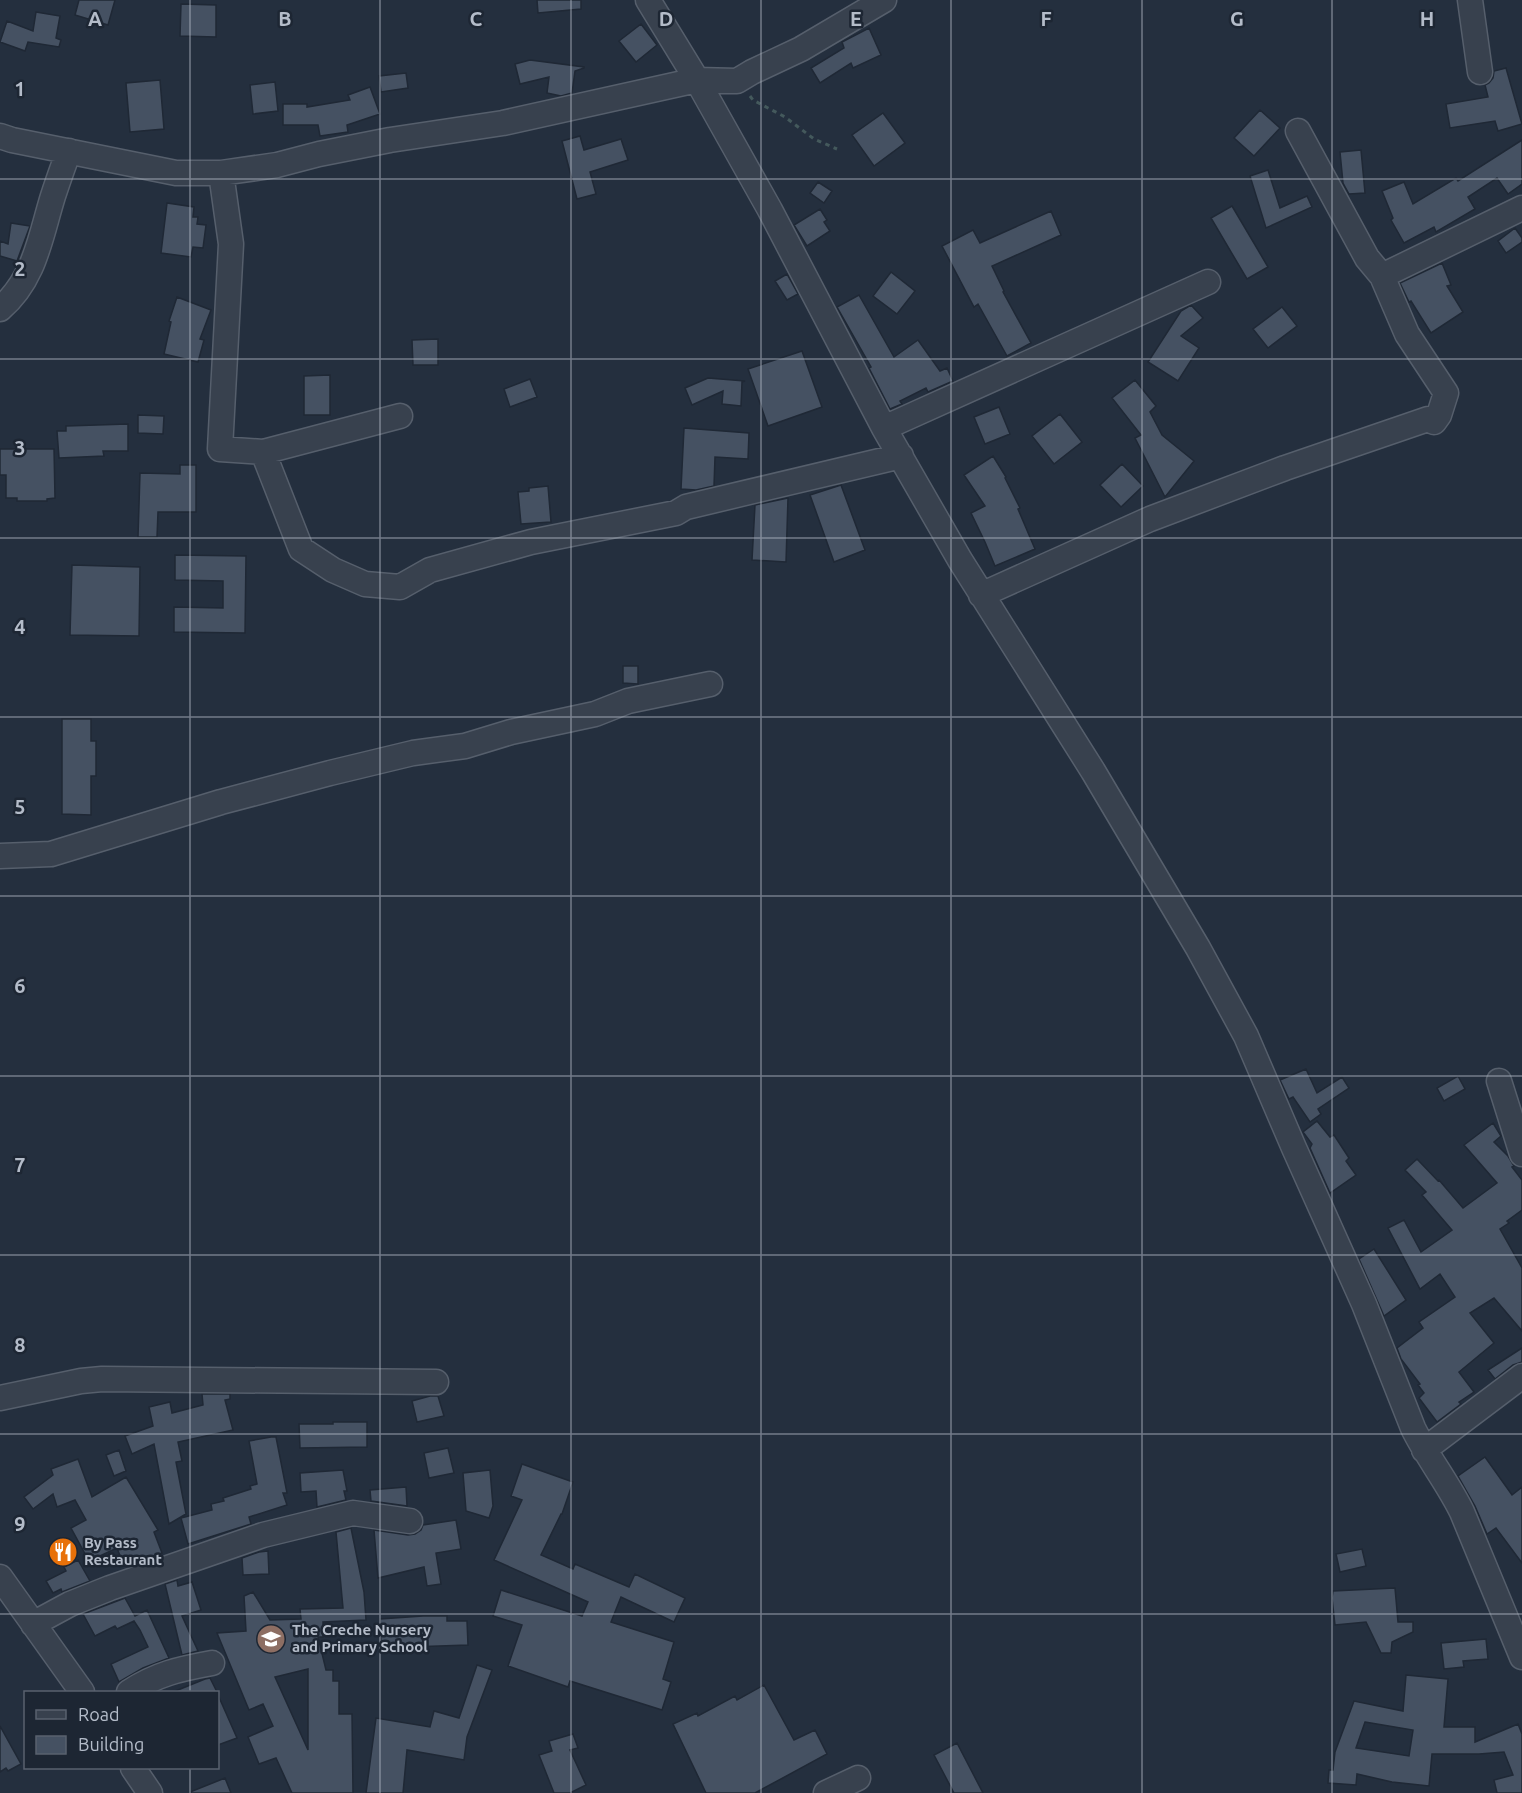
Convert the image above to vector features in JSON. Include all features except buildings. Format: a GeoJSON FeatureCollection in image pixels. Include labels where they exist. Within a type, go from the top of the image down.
{"type":"FeatureCollection","features":[{"type":"Feature","properties":{"kind":"street"},"geometry":{"type":"LineString","coordinates":[[648,0],[697,80],[770,210],[884,428],[960,560],[1094,771],[1198,948],[1246,1036],[1365,1304],[1413,1428],[1424,1450],[1456,1498],[1522,1657]]}},
{"type":"Feature","properties":{"kind":"street"},"geometry":{"type":"LineString","coordinates":[[0,136],[176,173],[221,173],[277,165],[319,154],[503,123],[697,80],[737,81],[801,49],[884,0]]}},
{"type":"Feature","properties":{"kind":"street"},"geometry":{"type":"LineString","coordinates":[[1470,0],[1480,72]]}},
{"type":"Feature","properties":{"kind":"street"},"geometry":{"type":"LineString","coordinates":[[981,595],[1150,519],[1285,468],[1428,419],[1434,422],[1439,415],[1446,393],[1407,333],[1382,276],[1366,258],[1298,131]]}},
{"type":"Feature","properties":{"kind":"street"},"geometry":{"type":"LineString","coordinates":[[0,309],[19,291],[32,266],[69,151]]}},
{"type":"Feature","properties":{"kind":"street"},"geometry":{"type":"LineString","coordinates":[[221,173],[231,244],[220,449],[263,452],[400,416]]}},
{"type":"Feature","properties":{"kind":"street"},"geometry":{"type":"LineString","coordinates":[[1382,276],[1522,208]]}},
{"type":"Feature","properties":{"kind":"street"},"geometry":{"type":"LineString","coordinates":[[884,428],[1208,282]]}},
{"type":"Feature","properties":{"kind":"street"},"geometry":{"type":"LineString","coordinates":[[263,452],[300,549],[333,570],[365,584],[400,587],[430,570],[531,542],[676,513],[686,507],[901,456]]}},
{"type":"Feature","properties":{"kind":"street"},"geometry":{"type":"LineString","coordinates":[[0,856],[51,854],[221,802],[330,773],[412,753],[465,746],[511,732],[594,714],[628,701],[710,684]]}},
{"type":"Feature","properties":{"kind":"street"},"geometry":{"type":"LineString","coordinates":[[1499,1081],[1522,1154]]}},
{"type":"Feature","properties":{"kind":"street"},"geometry":{"type":"LineString","coordinates":[[1424,1450],[1522,1376]]}},
{"type":"Feature","properties":{"kind":"street"},"geometry":{"type":"LineString","coordinates":[[0,1398],[81,1381],[102,1379],[436,1382]]}},
{"type":"Feature","properties":{"kind":"street"},"geometry":{"type":"LineString","coordinates":[[33,1624],[70,1604],[110,1588],[263,1535],[353,1514],[410,1521]]}},
{"type":"Feature","properties":{"kind":"street"},"geometry":{"type":"LineString","coordinates":[[0,1577],[81,1691]]}},
{"type":"Feature","properties":{"kind":"street"},"geometry":{"type":"LineString","coordinates":[[131,1691],[146,1681],[179,1669],[212,1664]]}},
{"type":"Feature","properties":{"kind":"street"},"geometry":{"type":"LineString","coordinates":[[134,1769],[150,1793]]}},
{"type":"Feature","properties":{"kind":"street"},"geometry":{"type":"LineString","coordinates":[[826,1793],[858,1778]]}},
{"type":"Feature","properties":{"kind":"path"},"geometry":{"type":"LineString","coordinates":[[737,81],[753,100],[785,117],[814,139],[837,148]]}},
{"type":"Feature","properties":{"kind":"place","name":"By Pass Restaurant"},"geometry":{"type":"Point","coordinates":[63,1552]}},
{"type":"Feature","properties":{"kind":"place","name":"The Creche Nursery and Primary School"},"geometry":{"type":"Point","coordinates":[271,1639]}}]}
